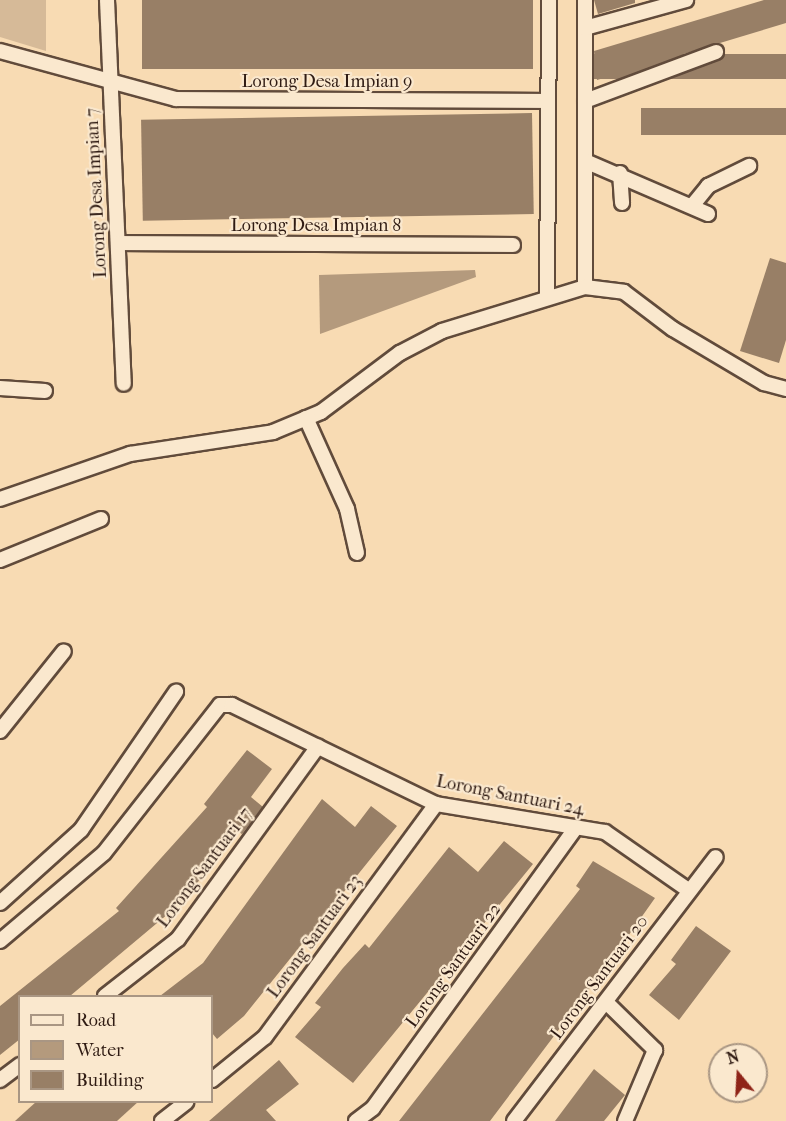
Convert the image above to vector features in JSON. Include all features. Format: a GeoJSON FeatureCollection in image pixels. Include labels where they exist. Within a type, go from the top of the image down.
{"type":"FeatureCollection","features":[{"type":"Feature","properties":{"kind":"street","name":"Lorong Desa Impian 7"},"geometry":{"type":"LineString","coordinates":[[107,0],[124,384]]}},
{"type":"Feature","properties":{"kind":"street"},"geometry":{"type":"LineString","coordinates":[[547,296],[549,0]]}},
{"type":"Feature","properties":{"kind":"street"},"geometry":{"type":"LineString","coordinates":[[585,0],[585,287]]}},
{"type":"Feature","properties":{"kind":"street"},"geometry":{"type":"LineString","coordinates":[[585,28],[686,0]]}},
{"type":"Feature","properties":{"kind":"street","name":"Lorong Desa Impian 9"},"geometry":{"type":"LineString","coordinates":[[0,51],[176,99],[548,101]]}},
{"type":"Feature","properties":{"kind":"street"},"geometry":{"type":"LineString","coordinates":[[585,101],[716,52]]}},
{"type":"Feature","properties":{"kind":"street"},"geometry":{"type":"LineString","coordinates":[[585,161],[620,173],[708,214]]}},
{"type":"Feature","properties":{"kind":"street"},"geometry":{"type":"LineString","coordinates":[[692,206],[708,186],[748,166]]}},
{"type":"Feature","properties":{"kind":"street"},"geometry":{"type":"LineString","coordinates":[[620,173],[622,203]]}},
{"type":"Feature","properties":{"kind":"street","name":"Lorong Desa Impian 8"},"geometry":{"type":"LineString","coordinates":[[118,243],[513,245]]}},
{"type":"Feature","properties":{"kind":"street"},"geometry":{"type":"LineString","coordinates":[[0,498],[130,454],[273,432],[306,418],[411,347],[547,296],[585,287],[624,292],[673,329],[764,383],[786,389]]}},
{"type":"Feature","properties":{"kind":"street"},"geometry":{"type":"LineString","coordinates":[[0,388],[45,391]]}},
{"type":"Feature","properties":{"kind":"street"},"geometry":{"type":"LineString","coordinates":[[306,418],[347,509],[357,553]]}},
{"type":"Feature","properties":{"kind":"street"},"geometry":{"type":"LineString","coordinates":[[0,560],[100,519]]}},
{"type":"Feature","properties":{"kind":"street"},"geometry":{"type":"LineString","coordinates":[[0,731],[64,651]]}},
{"type":"Feature","properties":{"kind":"street"},"geometry":{"type":"LineString","coordinates":[[0,903],[81,830],[176,692]]}},
{"type":"Feature","properties":{"kind":"street","name":"Lorong Santuari 24"},"geometry":{"type":"LineString","coordinates":[[0,941],[104,853],[220,705],[232,705],[436,804],[605,832],[688,890]]}},
{"type":"Feature","properties":{"kind":"street","name":"Lorong Santuari 17"},"geometry":{"type":"LineString","coordinates":[[106,995],[178,939],[318,746]]}},
{"type":"Feature","properties":{"kind":"street","name":"Lorong Santuari 23"},"geometry":{"type":"LineString","coordinates":[[213,1079],[265,1036],[436,804]]}},
{"type":"Feature","properties":{"kind":"street","name":"Lorong Santuari 22"},"geometry":{"type":"LineString","coordinates":[[356,1121],[373,1108],[576,828]]}},
{"type":"Feature","properties":{"kind":"street","name":"Lorong Santuari 20"},"geometry":{"type":"LineString","coordinates":[[514,1121],[606,1002],[688,890],[716,857]]}},
{"type":"Feature","properties":{"kind":"street"},"geometry":{"type":"LineString","coordinates":[[606,1002],[655,1050],[626,1121]]}},
{"type":"Feature","properties":{"kind":"street"},"geometry":{"type":"LineString","coordinates":[[0,1080],[18,1066]]}},
{"type":"Feature","properties":{"kind":"street"},"geometry":{"type":"LineString","coordinates":[[162,1121],[184,1103]]}},
{"type":"Feature","properties":{"kind":"shaded area"},"geometry":{"type":"Polygon","coordinates":[[[0,0],[46,0],[46,51],[0,37],[0,0]]]}},
{"type":"Feature","properties":{"kind":"water"},"geometry":{"type":"Polygon","coordinates":[[[475,270],[476,277],[320,334],[319,275],[475,270]]]}},
{"type":"Feature","properties":{"kind":"building"},"geometry":{"type":"Polygon","coordinates":[[[142,0],[533,0],[533,69],[142,69],[142,0]]]}},
{"type":"Feature","properties":{"kind":"building"},"geometry":{"type":"Polygon","coordinates":[[[594,0],[635,0],[635,3],[598,14],[594,0]]]}},
{"type":"Feature","properties":{"kind":"building"},"geometry":{"type":"Polygon","coordinates":[[[764,0],[786,0],[786,23],[597,80],[594,51],[764,0]]]}},
{"type":"Feature","properties":{"kind":"building"},"geometry":{"type":"Polygon","coordinates":[[[588,54],[786,54],[786,79],[588,79],[588,54]]]}},
{"type":"Feature","properties":{"kind":"building"},"geometry":{"type":"Polygon","coordinates":[[[641,108],[786,108],[786,135],[641,135],[641,108]]]}},
{"type":"Feature","properties":{"kind":"building"},"geometry":{"type":"Polygon","coordinates":[[[532,113],[534,214],[143,221],[141,120],[532,113]]]}},
{"type":"Feature","properties":{"kind":"building"},"geometry":{"type":"Polygon","coordinates":[[[770,258],[786,263],[786,340],[779,363],[740,351],[770,258]]]}},
{"type":"Feature","properties":{"kind":"building"},"geometry":{"type":"Polygon","coordinates":[[[247,750],[272,769],[251,797],[263,807],[242,834],[237,831],[202,869],[206,872],[181,903],[71,995],[18,995],[18,1041],[0,1055],[0,1006],[119,911],[116,908],[207,807],[204,804],[247,750]]]}},
{"type":"Feature","properties":{"kind":"building"},"geometry":{"type":"Polygon","coordinates":[[[322,799],[355,827],[371,806],[397,826],[244,1016],[217,1039],[213,1034],[213,995],[161,995],[203,963],[322,799]]]}},
{"type":"Feature","properties":{"kind":"building"},"geometry":{"type":"Polygon","coordinates":[[[504,841],[533,864],[353,1083],[295,1037],[321,1007],[315,1003],[343,968],[365,944],[369,948],[449,847],[478,872],[504,841]]]}},
{"type":"Feature","properties":{"kind":"building"},"geometry":{"type":"Polygon","coordinates":[[[593,861],[655,898],[609,963],[490,1121],[399,1121],[580,889],[576,886],[593,861]]]}},
{"type":"Feature","properties":{"kind":"building"},"geometry":{"type":"Polygon","coordinates":[[[696,926],[731,951],[679,1020],[649,995],[676,964],[671,960],[696,926]]]}},
{"type":"Feature","properties":{"kind":"building"},"geometry":{"type":"Polygon","coordinates":[[[279,1060],[299,1084],[266,1110],[276,1121],[209,1121],[279,1060]]]}},
{"type":"Feature","properties":{"kind":"building"},"geometry":{"type":"Polygon","coordinates":[[[594,1069],[625,1095],[604,1121],[555,1121],[594,1069]]]}},
{"type":"Feature","properties":{"kind":"building"},"geometry":{"type":"Polygon","coordinates":[[[35,1103],[137,1103],[117,1121],[15,1121],[35,1103]]]}}]}
